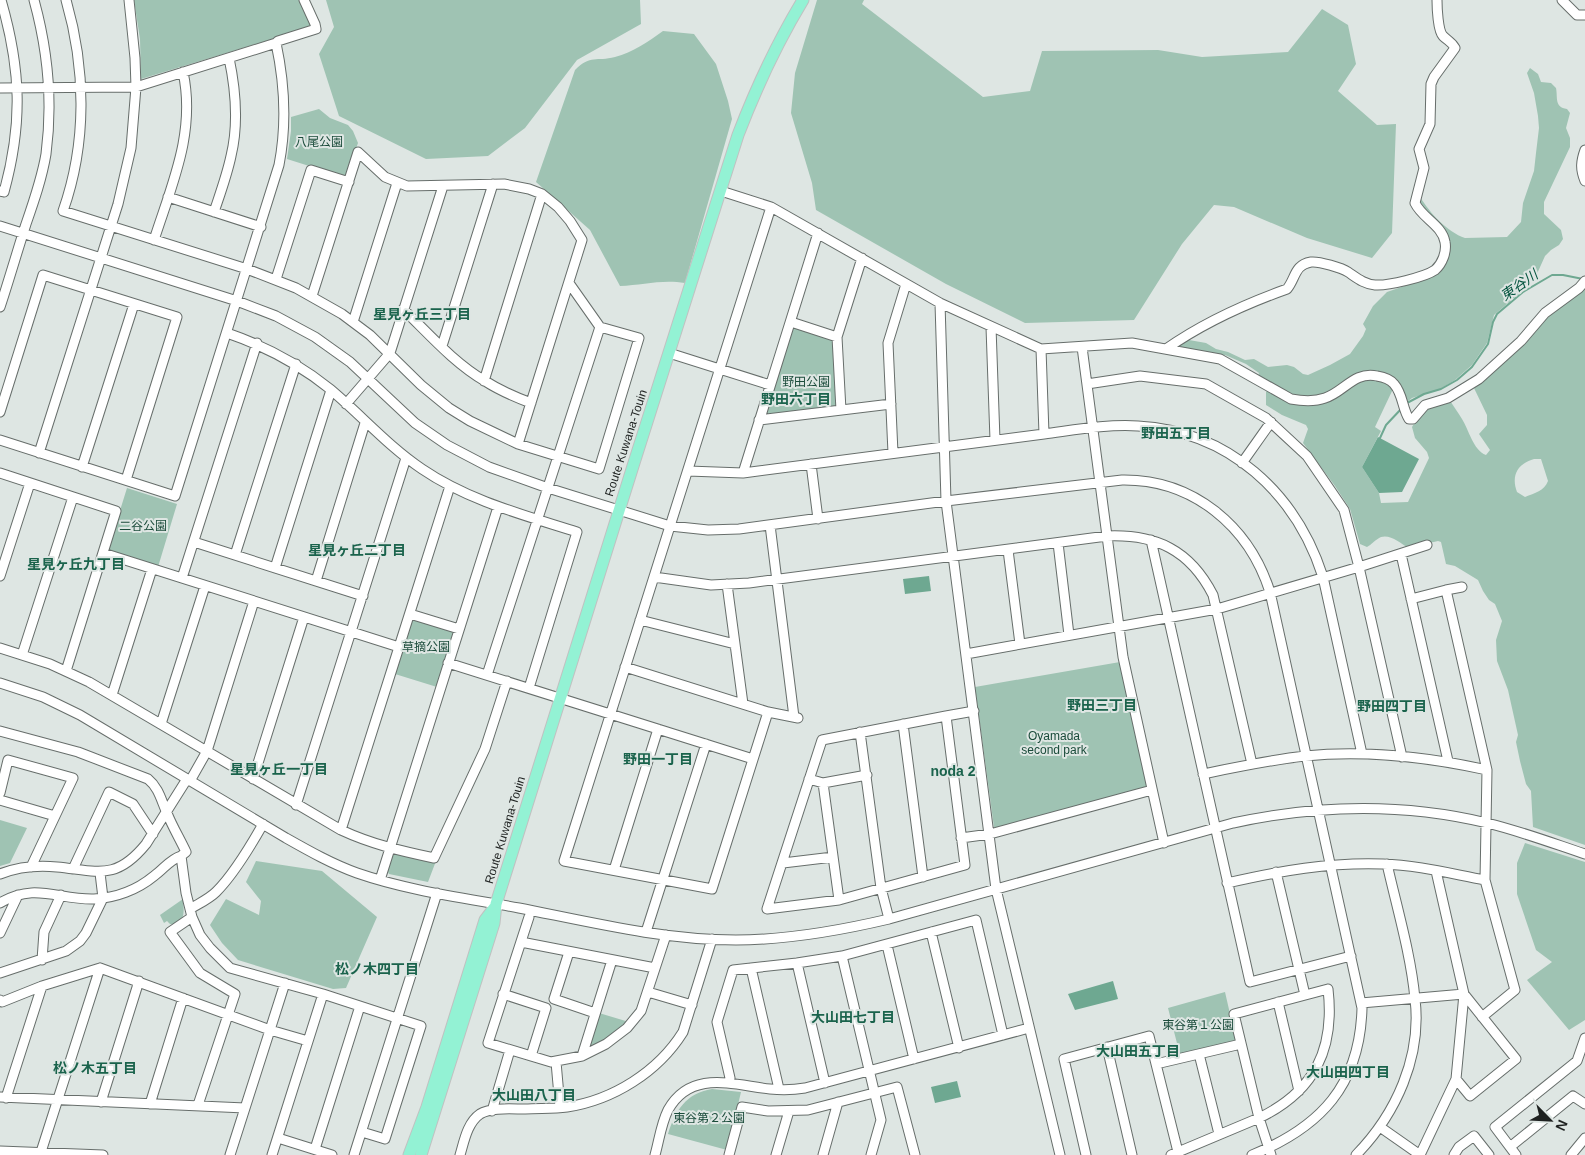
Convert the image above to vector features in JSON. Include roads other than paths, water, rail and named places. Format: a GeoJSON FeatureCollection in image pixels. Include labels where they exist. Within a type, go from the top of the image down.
{"type":"FeatureCollection","features":[{"type":"Feature","properties":{"kind":"main road","name":"Route Kuwana-Touin"},"geometry":{"type":"LineString","coordinates":[[420,1155],[494,923],[496,904],[560,698],[738,135],[757,86],[784,30],[803,0]]}},
{"type":"Feature","properties":{"kind":"main road","name":"Route Kuwana-Touin"},"geometry":{"type":"LineString","coordinates":[[410,1155],[485,920],[496,904]]}},
{"type":"Feature","properties":{"kind":"street"},"geometry":{"type":"LineString","coordinates":[[0,191],[4,192],[14,146],[18,88],[13,45],[1,0]]}},
{"type":"Feature","properties":{"kind":"street"},"geometry":{"type":"LineString","coordinates":[[0,308],[39,185],[45,155],[49,117],[49,88],[43,36],[34,0]]}},
{"type":"Feature","properties":{"kind":"street"},"geometry":{"type":"LineString","coordinates":[[66,0],[78,50],[81,87],[78,148],[71,184],[63,211],[247,269],[276,279],[312,296],[370,334],[421,385],[449,408],[470,421],[518,444],[599,469],[639,338],[600,327],[569,283]]}},
{"type":"Feature","properties":{"kind":"street"},"geometry":{"type":"LineString","coordinates":[[39,453],[118,204],[131,148],[136,87],[134,43],[129,0]]}},
{"type":"Feature","properties":{"kind":"street"},"geometry":{"type":"LineString","coordinates":[[0,88],[136,87],[276,44],[278,41],[316,29],[304,0]]}},
{"type":"Feature","properties":{"kind":"street"},"geometry":{"type":"LineString","coordinates":[[1166,349],[1181,338],[1243,305],[1287,289],[1296,270],[1302,265],[1317,262],[1347,271],[1362,282],[1376,285],[1394,283],[1431,272],[1441,263],[1446,250],[1443,236],[1415,203],[1424,168],[1419,149],[1430,124],[1431,84],[1455,48],[1452,42],[1443,36],[1440,30],[1437,0]]}},
{"type":"Feature","properties":{"kind":"street"},"geometry":{"type":"LineString","coordinates":[[1562,0],[1576,15],[1585,14]]}},
{"type":"Feature","properties":{"kind":"street"},"geometry":{"type":"LineString","coordinates":[[0,440],[175,496],[278,172],[284,130],[285,97],[276,44]]}},
{"type":"Feature","properties":{"kind":"street"},"geometry":{"type":"LineString","coordinates":[[214,212],[232,155],[235,130],[235,90],[229,58]]}},
{"type":"Feature","properties":{"kind":"street"},"geometry":{"type":"LineString","coordinates":[[154,240],[183,147],[187,127],[187,101],[182,72]]}},
{"type":"Feature","properties":{"kind":"street"},"geometry":{"type":"LineString","coordinates":[[1585,150],[1581,162],[1581,170],[1585,181]]}},
{"type":"Feature","properties":{"kind":"street"},"geometry":{"type":"LineString","coordinates":[[312,296],[358,152],[381,174],[397,183],[414,187],[512,185],[529,188],[542,194],[564,214],[582,240],[518,444]]}},
{"type":"Feature","properties":{"kind":"street"},"geometry":{"type":"LineString","coordinates":[[276,279],[311,170],[348,182]]}},
{"type":"Feature","properties":{"kind":"street"},"geometry":{"type":"LineString","coordinates":[[353,322],[397,183]]}},
{"type":"Feature","properties":{"kind":"street"},"geometry":{"type":"LineString","coordinates":[[442,346],[493,184]]}},
{"type":"Feature","properties":{"kind":"street"},"geometry":{"type":"LineString","coordinates":[[346,404],[390,353],[443,186]]}},
{"type":"Feature","properties":{"kind":"street"},"geometry":{"type":"LineString","coordinates":[[721,191],[771,206],[940,303],[1041,348],[1132,343],[1220,359],[1291,398],[1299,400],[1327,398],[1354,379],[1371,374],[1394,384],[1409,419],[1413,419],[1425,405],[1448,398],[1472,384],[1521,342],[1545,313],[1585,282]]}},
{"type":"Feature","properties":{"kind":"street"},"geometry":{"type":"LineString","coordinates":[[484,381],[542,194]]}},
{"type":"Feature","properties":{"kind":"street"},"geometry":{"type":"LineString","coordinates":[[168,198],[261,227]]}},
{"type":"Feature","properties":{"kind":"street"},"geometry":{"type":"LineString","coordinates":[[768,712],[712,889],[564,861],[771,206]]}},
{"type":"Feature","properties":{"kind":"street"},"geometry":{"type":"LineString","coordinates":[[0,226],[258,308],[302,328],[339,353],[415,422],[447,445],[489,467],[548,488],[670,526],[708,530],[770,525],[946,501],[1130,480],[1149,482],[1180,491],[1206,504],[1229,522],[1246,542],[1261,569],[1270,592],[1361,1003],[1360,1036],[1357,1050],[1337,1094],[1319,1115],[1301,1130],[1269,1152],[1252,1155]]}},
{"type":"Feature","properties":{"kind":"street"},"geometry":{"type":"LineString","coordinates":[[743,473],[818,233]]}},
{"type":"Feature","properties":{"kind":"street"},"geometry":{"type":"LineString","coordinates":[[841,410],[837,338],[862,258]]}},
{"type":"Feature","properties":{"kind":"street"},"geometry":{"type":"LineString","coordinates":[[0,412],[43,275],[178,317],[126,480]]}},
{"type":"Feature","properties":{"kind":"street"},"geometry":{"type":"LineString","coordinates":[[894,453],[888,343],[906,284]]}},
{"type":"Feature","properties":{"kind":"street"},"geometry":{"type":"LineString","coordinates":[[940,303],[946,501],[996,889],[1060,1155]]}},
{"type":"Feature","properties":{"kind":"street"},"geometry":{"type":"LineString","coordinates":[[82,466],[134,304]]}},
{"type":"Feature","properties":{"kind":"street"},"geometry":{"type":"LineString","coordinates":[[403,309],[456,359],[484,381],[506,393],[531,403]]}},
{"type":"Feature","properties":{"kind":"street"},"geometry":{"type":"LineString","coordinates":[[790,322],[837,338]]}},
{"type":"Feature","properties":{"kind":"street"},"geometry":{"type":"LineString","coordinates":[[488,675],[600,327]]}},
{"type":"Feature","properties":{"kind":"street"},"geometry":{"type":"LineString","coordinates":[[991,327],[995,440]]}},
{"type":"Feature","properties":{"kind":"street"},"geometry":{"type":"LineString","coordinates":[[227,333],[256,343],[296,364],[331,390],[365,423],[406,458],[450,486],[498,507],[577,532],[528,688]]}},
{"type":"Feature","properties":{"kind":"street"},"geometry":{"type":"LineString","coordinates":[[182,578],[256,343]]}},
{"type":"Feature","properties":{"kind":"street"},"geometry":{"type":"LineString","coordinates":[[1082,347],[1118,626],[1164,843]]}},
{"type":"Feature","properties":{"kind":"street"},"geometry":{"type":"LineString","coordinates":[[1041,348],[1044,434]]}},
{"type":"Feature","properties":{"kind":"street"},"geometry":{"type":"LineString","coordinates":[[669,353],[770,385]]}},
{"type":"Feature","properties":{"kind":"street"},"geometry":{"type":"LineString","coordinates":[[235,555],[296,364]]}},
{"type":"Feature","properties":{"kind":"street"},"geometry":{"type":"LineString","coordinates":[[1088,384],[1140,376],[1206,384],[1271,422],[1307,456],[1344,510],[1359,567],[1402,757]]}},
{"type":"Feature","properties":{"kind":"street"},"geometry":{"type":"LineString","coordinates":[[275,568],[331,390]]}},
{"type":"Feature","properties":{"kind":"street"},"geometry":{"type":"LineString","coordinates":[[759,420],[891,404]]}},
{"type":"Feature","properties":{"kind":"street"},"geometry":{"type":"LineString","coordinates":[[1242,463],[1271,422]]}},
{"type":"Feature","properties":{"kind":"street"},"geometry":{"type":"LineString","coordinates":[[316,581],[365,423]]}},
{"type":"Feature","properties":{"kind":"street"},"geometry":{"type":"LineString","coordinates":[[688,471],[743,473],[1093,428],[1133,426],[1176,432],[1212,445],[1242,463],[1267,483],[1294,515],[1313,548],[1323,577],[1362,754]]}},
{"type":"Feature","properties":{"kind":"street"},"geometry":{"type":"LineString","coordinates":[[296,805],[406,458]]}},
{"type":"Feature","properties":{"kind":"street"},"geometry":{"type":"LineString","coordinates":[[811,464],[818,519]]}},
{"type":"Feature","properties":{"kind":"street"},"geometry":{"type":"LineString","coordinates":[[0,473],[116,511],[66,671]]}},
{"type":"Feature","properties":{"kind":"street"},"geometry":{"type":"LineString","coordinates":[[0,576],[30,483]]}},
{"type":"Feature","properties":{"kind":"street"},"geometry":{"type":"LineString","coordinates":[[341,830],[450,486]]}},
{"type":"Feature","properties":{"kind":"street"},"geometry":{"type":"LineString","coordinates":[[22,655],[73,497]]}},
{"type":"Feature","properties":{"kind":"street"},"geometry":{"type":"LineString","coordinates":[[380,880],[498,507]]}},
{"type":"Feature","properties":{"kind":"street"},"geometry":{"type":"LineString","coordinates":[[625,667],[768,712],[796,718],[770,525]]}},
{"type":"Feature","properties":{"kind":"street"},"geometry":{"type":"LineString","coordinates":[[654,577],[711,585],[727,584],[777,580],[1107,536],[1136,536],[1151,540],[1171,548],[1195,568],[1209,588],[1217,608],[1252,764]]}},
{"type":"Feature","properties":{"kind":"street"},"geometry":{"type":"LineString","coordinates":[[1151,540],[1250,982],[1351,956]]}},
{"type":"Feature","properties":{"kind":"street"},"geometry":{"type":"LineString","coordinates":[[194,542],[363,596]]}},
{"type":"Feature","properties":{"kind":"street"},"geometry":{"type":"LineString","coordinates":[[1058,544],[1069,635]]}},
{"type":"Feature","properties":{"kind":"street"},"geometry":{"type":"LineString","coordinates":[[966,654],[1217,608],[1428,545]]}},
{"type":"Feature","properties":{"kind":"street"},"geometry":{"type":"LineString","coordinates":[[1008,550],[1020,644]]}},
{"type":"Feature","properties":{"kind":"street"},"geometry":{"type":"LineString","coordinates":[[103,553],[399,647]]}},
{"type":"Feature","properties":{"kind":"street"},"geometry":{"type":"LineString","coordinates":[[1401,554],[1448,761]]}},
{"type":"Feature","properties":{"kind":"street"},"geometry":{"type":"LineString","coordinates":[[112,695],[152,568]]}},
{"type":"Feature","properties":{"kind":"street"},"geometry":{"type":"LineString","coordinates":[[727,584],[743,704]]}},
{"type":"Feature","properties":{"kind":"street"},"geometry":{"type":"LineString","coordinates":[[161,724],[205,586]]}},
{"type":"Feature","properties":{"kind":"street"},"geometry":{"type":"LineString","coordinates":[[1411,598],[1462,587]]}},
{"type":"Feature","properties":{"kind":"street"},"geometry":{"type":"LineString","coordinates":[[1446,590],[1487,770],[1485,880],[1514,990],[1482,1017]]}},
{"type":"Feature","properties":{"kind":"street"},"geometry":{"type":"LineString","coordinates":[[0,874],[15,868],[49,866],[100,873],[125,864],[140,852],[207,751],[254,601]]}},
{"type":"Feature","properties":{"kind":"street"},"geometry":{"type":"LineString","coordinates":[[410,614],[459,629]]}},
{"type":"Feature","properties":{"kind":"street"},"geometry":{"type":"LineString","coordinates":[[253,779],[304,617]]}},
{"type":"Feature","properties":{"kind":"street"},"geometry":{"type":"LineString","coordinates":[[640,620],[735,644]]}},
{"type":"Feature","properties":{"kind":"street"},"geometry":{"type":"LineString","coordinates":[[0,648],[66,671],[112,695],[341,830],[361,839],[390,848],[434,858],[485,749],[506,680]]}},
{"type":"Feature","properties":{"kind":"street"},"geometry":{"type":"LineString","coordinates":[[448,663],[753,759]]}},
{"type":"Feature","properties":{"kind":"street"},"geometry":{"type":"LineString","coordinates":[[0,683],[42,697],[80,715],[263,824],[334,863],[380,880],[496,904],[666,935],[750,940],[843,930],[1215,829],[1272,816],[1318,810],[1411,811],[1446,815],[1486,823],[1585,854]]}},
{"type":"Feature","properties":{"kind":"street"},"geometry":{"type":"LineString","coordinates":[[946,716],[965,865],[839,900],[768,909],[822,740],[860,732],[946,716],[974,711]]}},
{"type":"Feature","properties":{"kind":"street"},"geometry":{"type":"LineString","coordinates":[[903,724],[923,876]]}},
{"type":"Feature","properties":{"kind":"street"},"geometry":{"type":"LineString","coordinates":[[614,870],[658,729]]}},
{"type":"Feature","properties":{"kind":"street"},"geometry":{"type":"LineString","coordinates":[[0,731],[78,752],[148,779],[157,788],[166,812],[186,852],[172,859],[140,887],[122,894],[94,899],[42,892],[18,895],[0,903]]}},
{"type":"Feature","properties":{"kind":"street"},"geometry":{"type":"LineString","coordinates":[[860,732],[881,888],[888,919]]}},
{"type":"Feature","properties":{"kind":"street"},"geometry":{"type":"LineString","coordinates":[[646,932],[706,744]]}},
{"type":"Feature","properties":{"kind":"street"},"geometry":{"type":"LineString","coordinates":[[1203,774],[1306,756],[1362,754],[1448,761],[1487,770]]}},
{"type":"Feature","properties":{"kind":"street"},"geometry":{"type":"LineString","coordinates":[[0,793],[8,760],[73,778],[31,867]]}},
{"type":"Feature","properties":{"kind":"street"},"geometry":{"type":"LineString","coordinates":[[809,779],[823,783],[867,775]]}},
{"type":"Feature","properties":{"kind":"street"},"geometry":{"type":"LineString","coordinates":[[823,783],[839,900]]}},
{"type":"Feature","properties":{"kind":"street"},"geometry":{"type":"LineString","coordinates":[[961,838],[990,834],[1152,790]]}},
{"type":"Feature","properties":{"kind":"street"},"geometry":{"type":"LineString","coordinates":[[73,869],[109,792],[133,804],[153,834]]}},
{"type":"Feature","properties":{"kind":"street"},"geometry":{"type":"LineString","coordinates":[[0,800],[55,816]]}},
{"type":"Feature","properties":{"kind":"street"},"geometry":{"type":"LineString","coordinates":[[198,1105],[234,994],[200,974],[168,928],[191,913],[220,887],[250,848],[263,824]]}},
{"type":"Feature","properties":{"kind":"street"},"geometry":{"type":"LineString","coordinates":[[181,856],[191,913],[200,935],[230,968],[323,994],[421,1026],[385,1139],[362,1132]]}},
{"type":"Feature","properties":{"kind":"street"},"geometry":{"type":"LineString","coordinates":[[783,863],[833,857]]}},
{"type":"Feature","properties":{"kind":"street"},"geometry":{"type":"LineString","coordinates":[[1227,883],[1276,872],[1331,865],[1387,864],[1485,880]]}},
{"type":"Feature","properties":{"kind":"street"},"geometry":{"type":"LineString","coordinates":[[1356,1155],[1380,1127],[1398,1097],[1410,1062],[1415,1036],[1416,1000],[1387,864]]}},
{"type":"Feature","properties":{"kind":"street"},"geometry":{"type":"LineString","coordinates":[[1380,1127],[1420,1155],[1456,1079],[1464,994],[1436,871]]}},
{"type":"Feature","properties":{"kind":"street"},"geometry":{"type":"LineString","coordinates":[[1276,872],[1305,995]]}},
{"type":"Feature","properties":{"kind":"street"},"geometry":{"type":"LineString","coordinates":[[0,973],[66,952],[80,941],[86,933],[103,898],[100,873]]}},
{"type":"Feature","properties":{"kind":"street"},"geometry":{"type":"LineString","coordinates":[[354,1155],[437,892]]}},
{"type":"Feature","properties":{"kind":"street"},"geometry":{"type":"LineString","coordinates":[[0,933],[18,895]]}},
{"type":"Feature","properties":{"kind":"street"},"geometry":{"type":"LineString","coordinates":[[42,960],[44,932],[61,895]]}},
{"type":"Feature","properties":{"kind":"street"},"geometry":{"type":"LineString","coordinates":[[529,917],[488,1043],[548,1062],[582,1056],[606,1044],[627,1028],[641,1012],[666,935]]}},
{"type":"Feature","properties":{"kind":"street"},"geometry":{"type":"LineString","coordinates":[[729,1083],[730,1078],[717,1022],[733,970],[842,956],[976,920],[1003,1035]]}},
{"type":"Feature","properties":{"kind":"street"},"geometry":{"type":"LineString","coordinates":[[931,932],[959,1048]]}},
{"type":"Feature","properties":{"kind":"street"},"geometry":{"type":"LineString","coordinates":[[460,1155],[471,1124],[480,1114],[492,1111],[560,1107],[584,1103],[613,1093],[644,1074],[676,1043],[683,1032],[712,939]]}},
{"type":"Feature","properties":{"kind":"street"},"geometry":{"type":"LineString","coordinates":[[520,942],[655,968]]}},
{"type":"Feature","properties":{"kind":"street"},"geometry":{"type":"LineString","coordinates":[[887,945],[914,1059]]}},
{"type":"Feature","properties":{"kind":"street"},"geometry":{"type":"LineString","coordinates":[[570,952],[554,999],[595,1013]]}},
{"type":"Feature","properties":{"kind":"street"},"geometry":{"type":"LineString","coordinates":[[842,956],[881,1120],[871,1155]]}},
{"type":"Feature","properties":{"kind":"street"},"geometry":{"type":"LineString","coordinates":[[582,1056],[612,960]]}},
{"type":"Feature","properties":{"kind":"street"},"geometry":{"type":"LineString","coordinates":[[797,963],[826,1083]]}},
{"type":"Feature","properties":{"kind":"street"},"geometry":{"type":"LineString","coordinates":[[40,1154],[100,968]]}},
{"type":"Feature","properties":{"kind":"street"},"geometry":{"type":"LineString","coordinates":[[1,1003],[42,986],[100,968],[270,1030],[308,1041]]}},
{"type":"Feature","properties":{"kind":"street"},"geometry":{"type":"LineString","coordinates":[[751,968],[779,1089]]}},
{"type":"Feature","properties":{"kind":"street"},"geometry":{"type":"LineString","coordinates":[[101,1102],[139,981]]}},
{"type":"Feature","properties":{"kind":"street"},"geometry":{"type":"LineString","coordinates":[[230,1155],[285,984]]}},
{"type":"Feature","properties":{"kind":"street"},"geometry":{"type":"LineString","coordinates":[[42,986],[3,1097],[245,1108]]}},
{"type":"Feature","properties":{"kind":"street"},"geometry":{"type":"LineString","coordinates":[[1086,1155],[1064,1059],[1149,1036],[1174,1154],[1259,1118],[1280,1107],[1299,1091],[1313,1073],[1323,1055],[1328,1038],[1330,1020],[1328,989],[1234,1014],[1259,1118],[1269,1152]]}},
{"type":"Feature","properties":{"kind":"street"},"geometry":{"type":"LineString","coordinates":[[648,992],[692,1006]]}},
{"type":"Feature","properties":{"kind":"street"},"geometry":{"type":"LineString","coordinates":[[272,1155],[323,994]]}},
{"type":"Feature","properties":{"kind":"street"},"geometry":{"type":"LineString","coordinates":[[503,994],[546,1008],[530,1056]]}},
{"type":"Feature","properties":{"kind":"street"},"geometry":{"type":"LineString","coordinates":[[1361,1003],[1416,1000],[1464,994]]}},
{"type":"Feature","properties":{"kind":"street"},"geometry":{"type":"LineString","coordinates":[[1456,1079],[1470,1096],[1516,1059],[1464,994]]}},
{"type":"Feature","properties":{"kind":"street"},"geometry":{"type":"LineString","coordinates":[[150,1104],[183,998]]}},
{"type":"Feature","properties":{"kind":"street"},"geometry":{"type":"LineString","coordinates":[[1278,1002],[1299,1091]]}},
{"type":"Feature","properties":{"kind":"street"},"geometry":{"type":"LineString","coordinates":[[315,1150],[360,1006]]}},
{"type":"Feature","properties":{"kind":"street"},"geometry":{"type":"LineString","coordinates":[[655,1155],[666,1114],[680,1095],[700,1084],[712,1082],[779,1089],[805,1088],[1029,1028]]}},
{"type":"Feature","properties":{"kind":"street"},"geometry":{"type":"LineString","coordinates":[[1516,1155],[1494,1127],[1577,1061],[1585,1038]]}},
{"type":"Feature","properties":{"kind":"street"},"geometry":{"type":"LineString","coordinates":[[1156,1064],[1241,1044]]}},
{"type":"Feature","properties":{"kind":"street"},"geometry":{"type":"LineString","coordinates":[[1107,1047],[1132,1155]]}},
{"type":"Feature","properties":{"kind":"street"},"geometry":{"type":"LineString","coordinates":[[492,1111],[510,1050]]}},
{"type":"Feature","properties":{"kind":"street"},"geometry":{"type":"LineString","coordinates":[[1199,1054],[1219,1134]]}},
{"type":"Feature","properties":{"kind":"street"},"geometry":{"type":"LineString","coordinates":[[556,1062],[560,1107]]}},
{"type":"Feature","properties":{"kind":"street"},"geometry":{"type":"LineString","coordinates":[[729,1155],[742,1107],[789,1111],[808,1110],[897,1087],[916,1155]]}},
{"type":"Feature","properties":{"kind":"street"},"geometry":{"type":"LineString","coordinates":[[1510,1147],[1573,1096],[1585,1104]]}},
{"type":"Feature","properties":{"kind":"street"},"geometry":{"type":"LineString","coordinates":[[824,1155],[838,1102]]}},
{"type":"Feature","properties":{"kind":"street"},"geometry":{"type":"LineString","coordinates":[[776,1155],[789,1111]]}},
{"type":"Feature","properties":{"kind":"street"},"geometry":{"type":"LineString","coordinates":[[1454,1155],[1460,1147],[1474,1136],[1489,1155]]}},
{"type":"Feature","properties":{"kind":"street"},"geometry":{"type":"LineString","coordinates":[[278,1138],[332,1155]]}},
{"type":"Feature","properties":{"kind":"street"},"geometry":{"type":"LineString","coordinates":[[1571,1155],[1585,1138]]}},
{"type":"Feature","properties":{"kind":"street"},"geometry":{"type":"LineString","coordinates":[[0,1151],[103,1155]]}},
{"type":"Feature","properties":{"kind":"waterway","name":"東谷川"},"geometry":{"type":"LineString","coordinates":[[1407,403],[1424,394],[1441,389],[1457,380],[1472,367],[1488,344],[1493,322],[1497,314],[1523,292],[1552,275],[1583,279]]}},
{"type":"Feature","properties":{"kind":"waterway","name":"東谷川"},"geometry":{"type":"LineString","coordinates":[[1380,438],[1386,425],[1402,408]]}},
{"type":"Feature","properties":{"kind":"district","name":"星見ヶ丘三丁目"},"geometry":{"type":"Point","coordinates":[422,314]}},
{"type":"Feature","properties":{"kind":"district","name":"野田六丁目"},"geometry":{"type":"Point","coordinates":[796,399]}},
{"type":"Feature","properties":{"kind":"district","name":"野田五丁目"},"geometry":{"type":"Point","coordinates":[1176,433]}},
{"type":"Feature","properties":{"kind":"district","name":"星見ヶ丘二丁目"},"geometry":{"type":"Point","coordinates":[357,550]}},
{"type":"Feature","properties":{"kind":"district","name":"星見ヶ丘九丁目"},"geometry":{"type":"Point","coordinates":[76,564]}},
{"type":"Feature","properties":{"kind":"district","name":"野田三丁目"},"geometry":{"type":"Point","coordinates":[1102,705]}},
{"type":"Feature","properties":{"kind":"district","name":"野田四丁目"},"geometry":{"type":"Point","coordinates":[1392,706]}},
{"type":"Feature","properties":{"kind":"district","name":"野田一丁目"},"geometry":{"type":"Point","coordinates":[658,759]}},
{"type":"Feature","properties":{"kind":"district","name":"星見ヶ丘一丁目"},"geometry":{"type":"Point","coordinates":[279,769]}},
{"type":"Feature","properties":{"kind":"district","name":"noda 2"},"geometry":{"type":"Point","coordinates":[953,771]}},
{"type":"Feature","properties":{"kind":"district","name":"松ノ木四丁目"},"geometry":{"type":"Point","coordinates":[377,969]}},
{"type":"Feature","properties":{"kind":"district","name":"大山田七丁目"},"geometry":{"type":"Point","coordinates":[853,1017]}},
{"type":"Feature","properties":{"kind":"district","name":"大山田五丁目"},"geometry":{"type":"Point","coordinates":[1138,1051]}},
{"type":"Feature","properties":{"kind":"district","name":"松ノ木五丁目"},"geometry":{"type":"Point","coordinates":[95,1068]}},
{"type":"Feature","properties":{"kind":"district","name":"大山田四丁目"},"geometry":{"type":"Point","coordinates":[1348,1072]}},
{"type":"Feature","properties":{"kind":"district","name":"大山田八丁目"},"geometry":{"type":"Point","coordinates":[534,1095]}},
{"type":"Feature","properties":{"kind":"park label","name":"八尾公園"},"geometry":{"type":"Point","coordinates":[319,142]}},
{"type":"Feature","properties":{"kind":"park label","name":"野田公園"},"geometry":{"type":"Point","coordinates":[806,382]}},
{"type":"Feature","properties":{"kind":"park label","name":"二谷公園"},"geometry":{"type":"Point","coordinates":[143,526]}},
{"type":"Feature","properties":{"kind":"park label","name":"草摘公園"},"geometry":{"type":"Point","coordinates":[426,647]}},
{"type":"Feature","properties":{"kind":"park label","name":"Oyamada second park"},"geometry":{"type":"Point","coordinates":[1054,743]}},
{"type":"Feature","properties":{"kind":"park label","name":"東谷第１公園"},"geometry":{"type":"Point","coordinates":[1198,1025]}},
{"type":"Feature","properties":{"kind":"park label","name":"東谷第２公園"},"geometry":{"type":"Point","coordinates":[709,1118]}}]}
